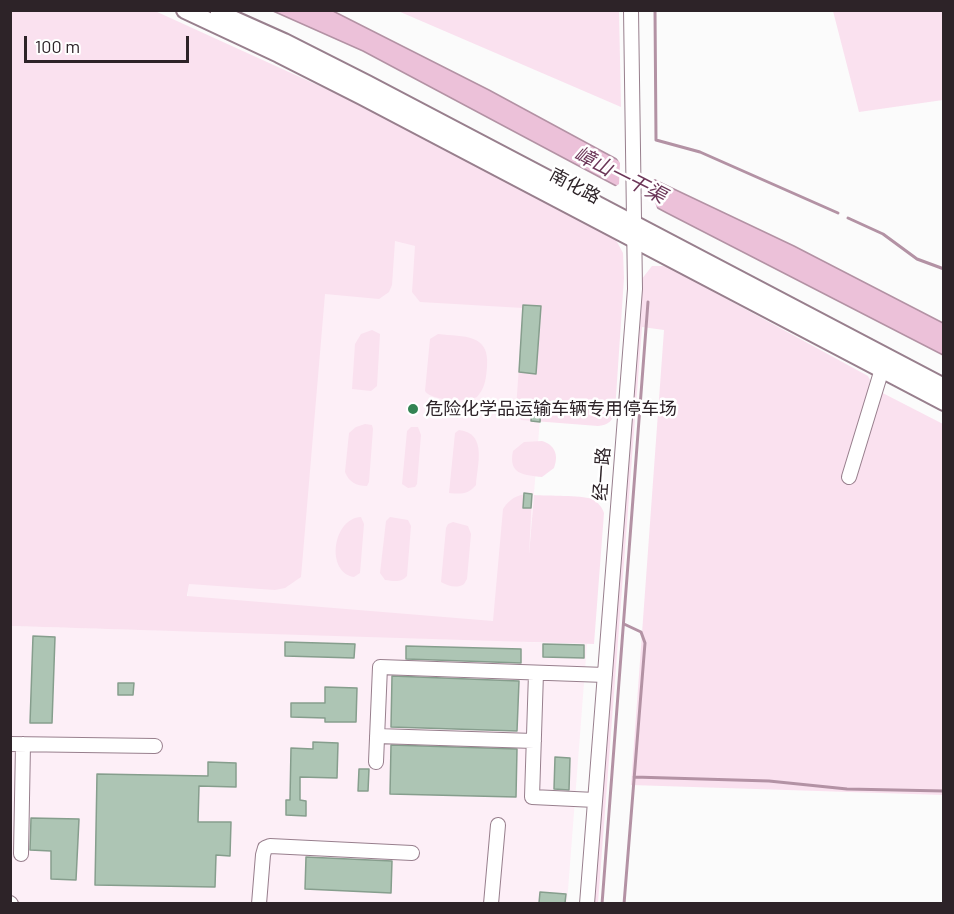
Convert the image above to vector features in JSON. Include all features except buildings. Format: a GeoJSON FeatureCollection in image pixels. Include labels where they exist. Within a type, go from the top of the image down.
{"type":"FeatureCollection","features":[{"type":"Feature","properties":{"kind":"main road","name":"南化路"},"geometry":{"type":"LineString","coordinates":[[185,10],[279,54],[944,387]]}},
{"type":"Feature","properties":{"kind":"main road","name":"南化路"},"geometry":{"type":"LineString","coordinates":[[213,10],[284,42],[367,84],[944,402]]}},
{"type":"Feature","properties":{"kind":"street","name":"经一路"},"geometry":{"type":"LineString","coordinates":[[587,903],[635,289],[631,10]]}},
{"type":"Feature","properties":{"kind":"street"},"geometry":{"type":"LineString","coordinates":[[849,477],[882,369]]}},
{"type":"Feature","properties":{"kind":"street"},"geometry":{"type":"LineString","coordinates":[[376,762],[380,667],[605,675]]}},
{"type":"Feature","properties":{"kind":"street"},"geometry":{"type":"LineString","coordinates":[[536,673],[532,797],[595,800]]}},
{"type":"Feature","properties":{"kind":"street"},"geometry":{"type":"LineString","coordinates":[[377,736],[534,741]]}},
{"type":"Feature","properties":{"kind":"street"},"geometry":{"type":"LineString","coordinates":[[21,854],[16,797],[17,744],[155,746]]}},
{"type":"Feature","properties":{"kind":"street"},"geometry":{"type":"LineString","coordinates":[[491,903],[498,825]]}},
{"type":"Feature","properties":{"kind":"street"},"geometry":{"type":"LineString","coordinates":[[259,903],[263,855],[265,848],[270,846],[412,853]]}},
{"type":"Feature","properties":{"kind":"shaded area"},"geometry":{"type":"Polygon","coordinates":[[[11,11],[155,11],[368,108],[616,240],[623,253],[624,278],[615,411],[611,420],[598,426],[521,420],[516,409],[523,308],[420,302],[412,292],[415,246],[395,241],[392,285],[389,292],[379,299],[325,294],[301,577],[285,588],[275,590],[189,584],[187,596],[493,621],[503,509],[515,497],[532,494],[529,555],[534,495],[580,497],[594,500],[604,513],[594,644],[11,626],[11,11]]]}},
{"type":"Feature","properties":{"kind":"shaded area"},"geometry":{"type":"Polygon","coordinates":[[[398,11],[619,11],[621,107],[398,11]]]}},
{"type":"Feature","properties":{"kind":"shaded area"},"geometry":{"type":"Polygon","coordinates":[[[833,11],[943,11],[943,100],[859,112],[833,11]]]}},
{"type":"Feature","properties":{"kind":"shaded area"},"geometry":{"type":"Polygon","coordinates":[[[218,193],[551,282],[522,642],[587,644],[567,903],[11,904],[11,626],[185,631],[218,193]]]}},
{"type":"Feature","properties":{"kind":"shaded area"},"geometry":{"type":"Polygon","coordinates":[[[652,266],[670,268],[868,376],[869,386],[943,424],[943,795],[631,785],[664,330],[642,327],[598,903],[594,904],[641,280],[652,266]]]}},
{"type":"Feature","properties":{"kind":"shaded area"},"geometry":{"type":"Polygon","coordinates":[[[372,330],[380,334],[377,386],[371,391],[352,389],[355,344],[361,334],[372,330]]]}},
{"type":"Feature","properties":{"kind":"shaded area"},"geometry":{"type":"Polygon","coordinates":[[[438,334],[473,339],[480,342],[484,348],[487,356],[486,375],[477,397],[449,400],[434,397],[425,391],[430,339],[438,334]]]}},
{"type":"Feature","properties":{"kind":"shaded area"},"geometry":{"type":"Polygon","coordinates":[[[365,424],[372,425],[373,429],[367,486],[353,483],[345,472],[349,433],[365,424]]]}},
{"type":"Feature","properties":{"kind":"shaded area"},"geometry":{"type":"Polygon","coordinates":[[[411,427],[418,427],[421,435],[417,484],[415,487],[408,488],[402,484],[407,431],[411,427]]]}},
{"type":"Feature","properties":{"kind":"shaded area"},"geometry":{"type":"Polygon","coordinates":[[[459,430],[468,432],[474,437],[479,452],[476,485],[460,494],[449,493],[455,433],[459,430]]]}},
{"type":"Feature","properties":{"kind":"shaded area"},"geometry":{"type":"Polygon","coordinates":[[[542,441],[555,451],[554,468],[542,477],[518,472],[513,464],[513,451],[524,442],[542,441]]]}},
{"type":"Feature","properties":{"kind":"shaded area"},"geometry":{"type":"Polygon","coordinates":[[[361,517],[364,524],[360,573],[354,577],[345,573],[339,566],[336,546],[344,526],[351,520],[361,517]]]}},
{"type":"Feature","properties":{"kind":"shaded area"},"geometry":{"type":"Polygon","coordinates":[[[390,517],[408,520],[411,526],[407,576],[397,581],[385,580],[380,573],[386,521],[390,517]]]}},
{"type":"Feature","properties":{"kind":"shaded area"},"geometry":{"type":"Polygon","coordinates":[[[453,522],[468,526],[471,534],[467,579],[461,586],[455,587],[441,582],[446,528],[453,522]]]}},
{"type":"Feature","properties":{"kind":"water","name":"嶂山一干渠"},"geometry":{"type":"Polygon","coordinates":[[[273,11],[333,11],[489,90],[657,181],[794,246],[943,323],[943,355],[667,213],[363,51],[273,11]]]}},
{"type":"Feature","properties":{"kind":"pier"},"geometry":{"type":"Polygon","coordinates":[[[613,153],[657,178],[653,180],[655,203],[659,213],[613,188],[619,184],[620,163],[613,153]]]}},
{"type":"Feature","properties":{"kind":"waterway"},"geometry":{"type":"LineString","coordinates":[[655,10],[656,140],[700,152],[838,213]]}},
{"type":"Feature","properties":{"kind":"waterway"},"geometry":{"type":"LineString","coordinates":[[848,218],[883,234],[917,259],[944,269]]}},
{"type":"Feature","properties":{"kind":"waterway"},"geometry":{"type":"LineString","coordinates":[[602,904],[648,302]]}},
{"type":"Feature","properties":{"kind":"waterway"},"geometry":{"type":"LineString","coordinates":[[624,624],[641,632],[645,643],[624,904]]}},
{"type":"Feature","properties":{"kind":"waterway"},"geometry":{"type":"LineString","coordinates":[[634,777],[769,781],[847,789],[944,791]]}},
{"type":"Feature","properties":{"kind":"place","name":"危险化学品运输车辆专用停车场"},"geometry":{"type":"Point","coordinates":[413,409]}}]}
